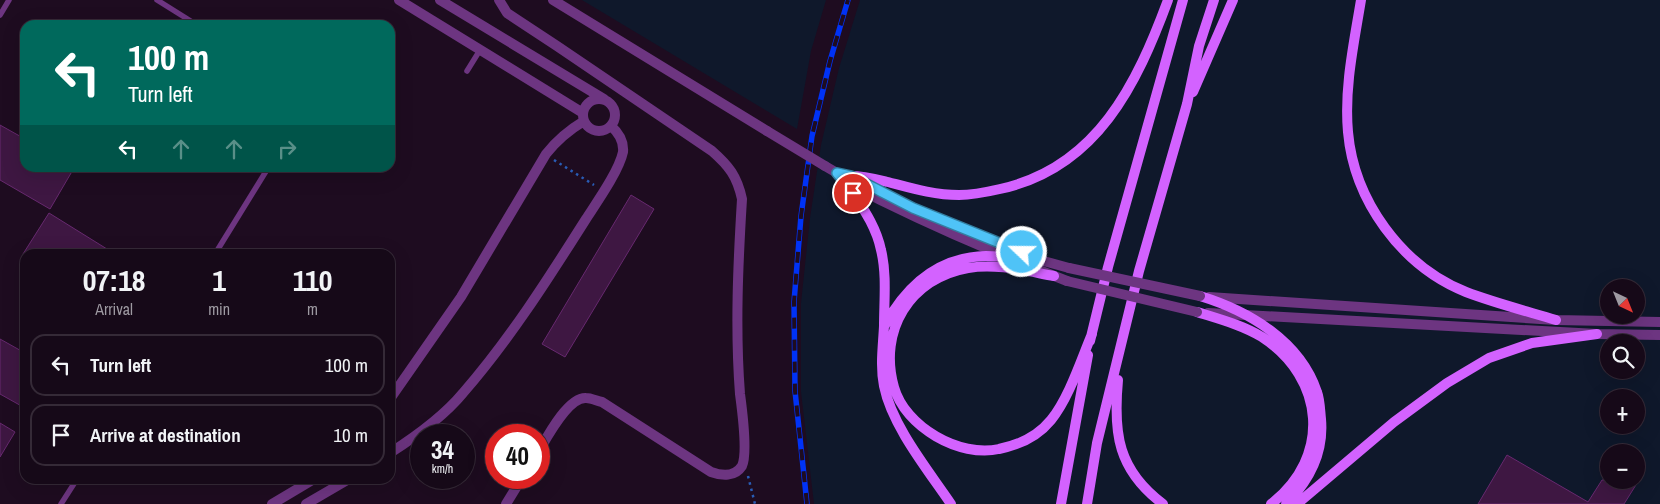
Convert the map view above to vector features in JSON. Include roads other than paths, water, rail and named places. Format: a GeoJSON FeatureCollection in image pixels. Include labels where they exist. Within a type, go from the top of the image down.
{"type":"FeatureCollection","features":[{"type":"Feature","properties":{"kind":"main road"},"geometry":{"type":"LineString","coordinates":[[951,504],[902,430],[891,409],[884,387],[881,364],[885,279],[881,250],[872,224],[849,179],[864,177],[930,193],[959,195],[984,193],[1024,183],[1064,163],[1082,149],[1101,129],[1121,102],[1142,65],[1168,0]]}},
{"type":"Feature","properties":{"kind":"main road"},"geometry":{"type":"LineString","coordinates":[[1061,504],[1092,334],[1108,267],[1183,0]]}},
{"type":"Feature","properties":{"kind":"main road"},"geometry":{"type":"LineString","coordinates":[[1087,504],[1097,443],[1139,271],[1187,104],[1199,46],[1214,0]]}},
{"type":"Feature","properties":{"kind":"main road"},"geometry":{"type":"LineString","coordinates":[[1187,104],[1232,0]]}},
{"type":"Feature","properties":{"kind":"main road"},"geometry":{"type":"LineString","coordinates":[[1361,0],[1350,71],[1348,132],[1353,161],[1363,189],[1376,215],[1394,239],[1415,260],[1439,278],[1465,291],[1556,320]]}},
{"type":"Feature","properties":{"kind":"main road"},"geometry":{"type":"LineString","coordinates":[[884,328],[900,300],[911,288],[945,265],[966,258],[986,256],[1040,260]]}},
{"type":"Feature","properties":{"kind":"main road"},"geometry":{"type":"LineString","coordinates":[[1054,276],[992,267],[968,268],[948,273],[919,290],[900,314],[891,343],[890,368],[894,388],[904,406],[922,426],[952,445],[971,450],[989,451],[1012,446],[1034,435],[1051,419],[1064,399],[1092,334]]}},
{"type":"Feature","properties":{"kind":"main road"},"geometry":{"type":"LineString","coordinates":[[1200,296],[1234,308],[1274,334],[1305,365],[1318,394],[1322,429],[1316,461],[1300,490],[1286,504]]}},
{"type":"Feature","properties":{"kind":"main road"},"geometry":{"type":"LineString","coordinates":[[1197,312],[1243,327],[1261,337],[1281,352],[1296,369],[1308,391],[1313,410],[1313,429],[1310,447],[1303,468],[1294,482],[1271,504]]}},
{"type":"Feature","properties":{"kind":"main road"},"geometry":{"type":"LineString","coordinates":[[1297,504],[1394,422],[1447,383],[1488,358],[1532,343],[1597,334]]}},
{"type":"Feature","properties":{"kind":"main road"},"geometry":{"type":"LineString","coordinates":[[1122,345],[1117,392],[1116,430],[1120,447],[1127,464],[1138,481],[1163,504]]}},
{"type":"Feature","properties":{"kind":"street"},"geometry":{"type":"LineString","coordinates":[[399,0],[584,117]]}},
{"type":"Feature","properties":{"kind":"street"},"geometry":{"type":"LineString","coordinates":[[440,0],[609,102],[615,110],[614,121],[607,129],[596,131],[587,126],[584,117],[586,107],[590,102],[604,99]]}},
{"type":"Feature","properties":{"kind":"street"},"geometry":{"type":"LineString","coordinates":[[499,0],[507,13],[712,151],[733,173],[739,185],[742,199],[736,292],[738,365],[744,432],[744,459],[741,466],[733,474],[711,472],[602,402],[586,398],[580,399],[567,409],[550,434]]}},
{"type":"Feature","properties":{"kind":"street"},"geometry":{"type":"LineString","coordinates":[[553,0],[837,173],[913,208],[1040,260],[1200,296],[1556,320],[1660,322]]}},
{"type":"Feature","properties":{"kind":"street"},"geometry":{"type":"LineString","coordinates":[[395,392],[461,296],[546,154],[554,144],[584,117]]}},
{"type":"Feature","properties":{"kind":"street"},"geometry":{"type":"LineString","coordinates":[[395,450],[416,436],[462,395],[513,332],[603,191],[620,160],[623,151],[622,141],[618,132],[611,126]]}},
{"type":"Feature","properties":{"kind":"street"},"geometry":{"type":"LineString","coordinates":[[849,179],[925,222],[1067,281],[1197,312],[1597,334],[1660,335]]}},
{"type":"Feature","properties":{"kind":"street"},"geometry":{"type":"LineString","coordinates":[[272,504],[306,484]]}},
{"type":"Feature","properties":{"kind":"street"},"geometry":{"type":"LineString","coordinates":[[306,504],[340,484]]}},
{"type":"Feature","properties":{"kind":"street"},"geometry":{"type":"LineString","coordinates":[[506,504],[515,489]]}},
{"type":"Feature","properties":{"kind":"lane"},"geometry":{"type":"LineString","coordinates":[[0,15],[9,0]]}},
{"type":"Feature","properties":{"kind":"lane"},"geometry":{"type":"LineString","coordinates":[[157,0],[189,20]]}},
{"type":"Feature","properties":{"kind":"lane"},"geometry":{"type":"LineString","coordinates":[[467,70],[480,50]]}},
{"type":"Feature","properties":{"kind":"lane"},"geometry":{"type":"LineString","coordinates":[[218,249],[266,172]]}},
{"type":"Feature","properties":{"kind":"lane"},"geometry":{"type":"LineString","coordinates":[[61,504],[74,484]]}},
{"type":"Feature","properties":{"kind":"railway"},"geometry":{"type":"LineString","coordinates":[[807,504],[795,391],[794,302],[801,216],[812,136],[830,61],[848,0]]}}]}
